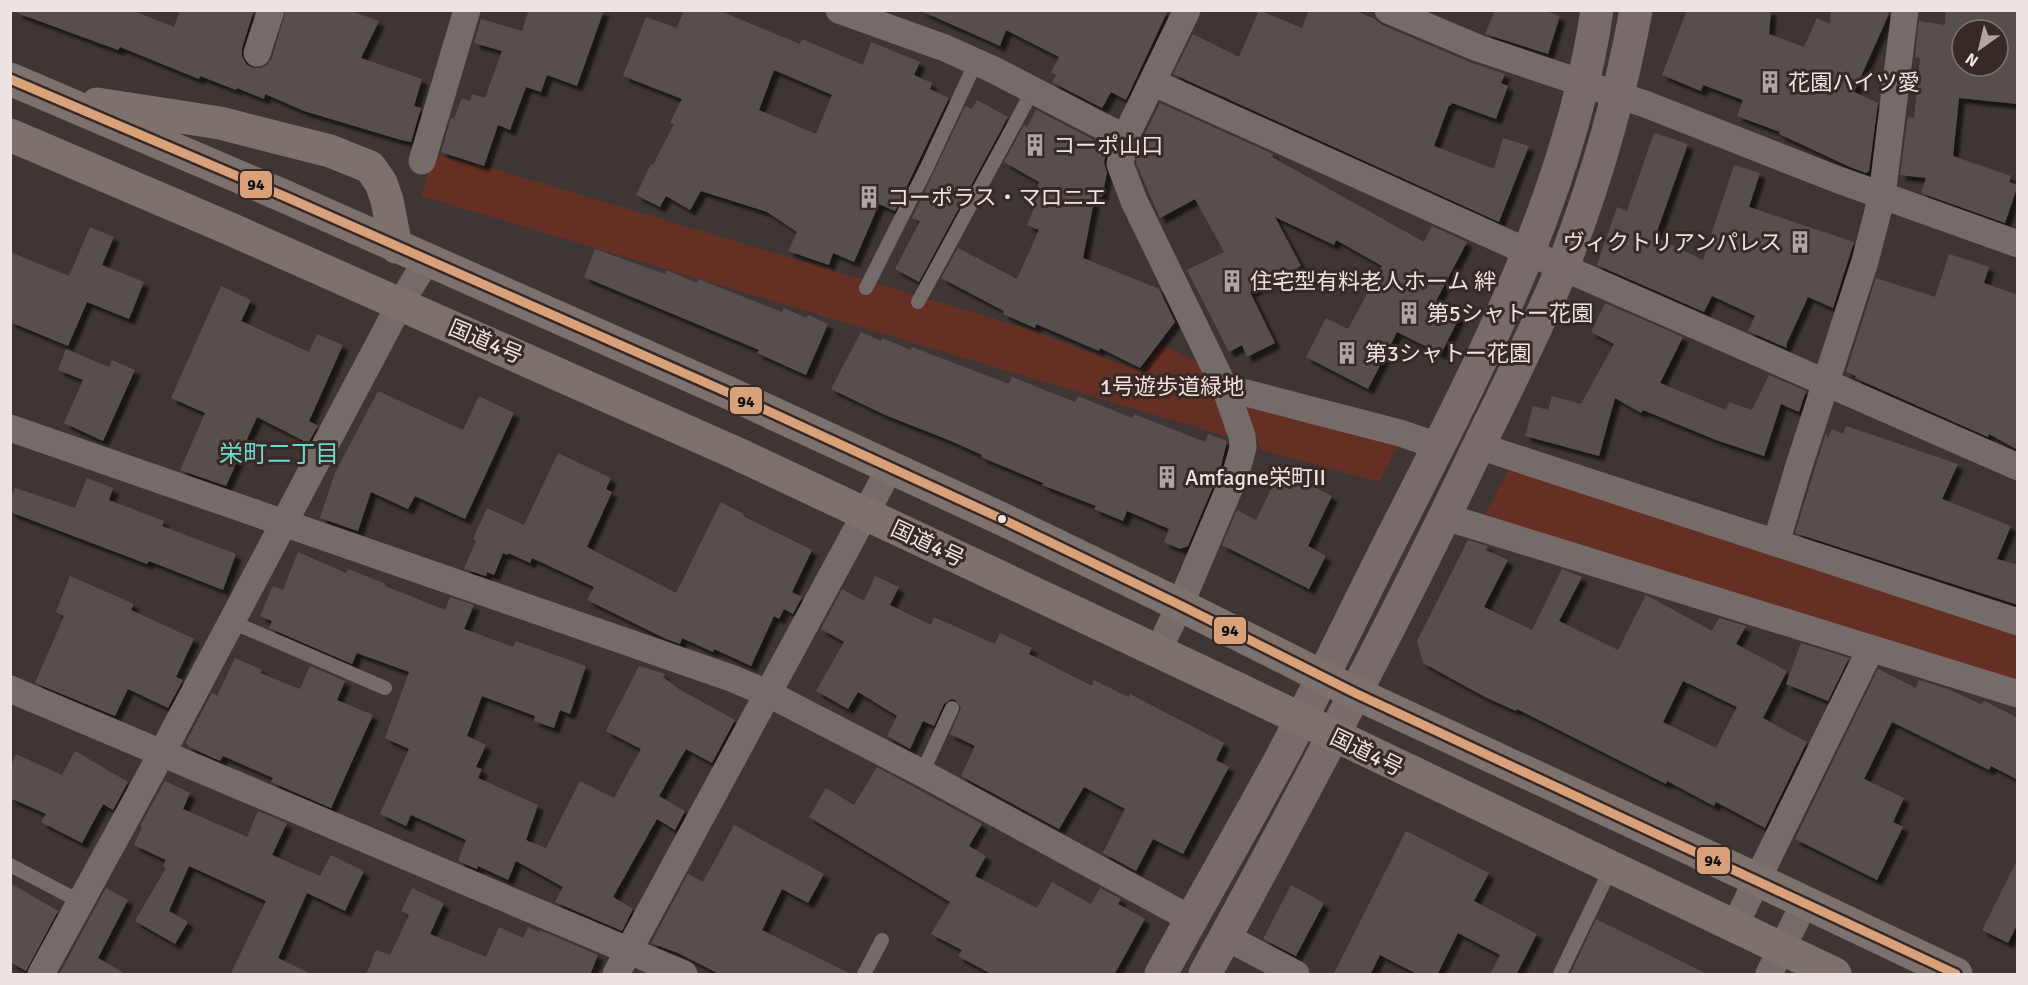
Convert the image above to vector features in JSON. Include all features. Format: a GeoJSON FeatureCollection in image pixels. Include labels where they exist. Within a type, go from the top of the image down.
{"type":"FeatureCollection","features":[{"type":"Feature","properties":{"kind":"highway"},"geometry":{"type":"LineString","coordinates":[[10,79],[729,393],[1180,605],[1355,693],[1805,902],[1956,975]]}},
{"type":"Feature","properties":{"kind":"highway"},"geometry":{"type":"LineString","coordinates":[[59,99],[220,123],[330,151],[370,167],[381,183],[387,200],[396,247]]}},
{"type":"Feature","properties":{"kind":"highway","name":"国道4号"},"geometry":{"type":"LineString","coordinates":[[10,135],[622,402],[865,513],[1734,927],[1775,962],[1835,975]]}},
{"type":"Feature","properties":{"kind":"street"},"geometry":{"type":"LineString","coordinates":[[257,53],[271,10]]}},
{"type":"Feature","properties":{"kind":"street"},"geometry":{"type":"LineString","coordinates":[[422,161],[467,10]]}},
{"type":"Feature","properties":{"kind":"street"},"geometry":{"type":"LineString","coordinates":[[839,10],[945,48],[1125,138]]}},
{"type":"Feature","properties":{"kind":"street"},"geometry":{"type":"LineString","coordinates":[[1158,651],[1236,475],[1243,447],[1242,435],[1227,393],[1125,181],[1120,164],[1125,138],[1187,10]]}},
{"type":"Feature","properties":{"kind":"street"},"geometry":{"type":"LineString","coordinates":[[1388,10],[1478,48],[1618,94],[1882,196],[2018,244]]}},
{"type":"Feature","properties":{"kind":"street"},"geometry":{"type":"LineString","coordinates":[[1161,975],[1301,719],[1438,446],[1520,274],[1567,140],[1583,83],[1597,10]]}},
{"type":"Feature","properties":{"kind":"street"},"geometry":{"type":"LineString","coordinates":[[1205,975],[1334,735],[1446,517],[1563,265],[1601,155],[1627,62],[1636,10]]}},
{"type":"Feature","properties":{"kind":"street"},"geometry":{"type":"LineString","coordinates":[[1776,543],[1865,261],[1882,196],[1905,10]]}},
{"type":"Feature","properties":{"kind":"street"},"geometry":{"type":"LineString","coordinates":[[1152,82],[1528,252],[1563,265],[2018,467]]}},
{"type":"Feature","properties":{"kind":"street"},"geometry":{"type":"LineString","coordinates":[[41,975],[162,753],[400,304],[427,260]]}},
{"type":"Feature","properties":{"kind":"street"},"geometry":{"type":"LineString","coordinates":[[1227,393],[1242,392],[1400,433],[1438,446]]}},
{"type":"Feature","properties":{"kind":"street"},"geometry":{"type":"LineString","coordinates":[[10,428],[731,678],[767,693],[922,773],[1191,919]]}},
{"type":"Feature","properties":{"kind":"street"},"geometry":{"type":"LineString","coordinates":[[1479,446],[2018,622]]}},
{"type":"Feature","properties":{"kind":"street"},"geometry":{"type":"LineString","coordinates":[[616,975],[890,468]]}},
{"type":"Feature","properties":{"kind":"street"},"geometry":{"type":"LineString","coordinates":[[1446,517],[2018,694]]}},
{"type":"Feature","properties":{"kind":"street"},"geometry":{"type":"LineString","coordinates":[[1734,927],[1871,648]]}},
{"type":"Feature","properties":{"kind":"street"},"geometry":{"type":"LineString","coordinates":[[10,689],[684,975]]}},
{"type":"Feature","properties":{"kind":"street"},"geometry":{"type":"LineString","coordinates":[[1775,962],[1805,902]]}},
{"type":"Feature","properties":{"kind":"street"},"geometry":{"type":"LineString","coordinates":[[1226,937],[1296,975]]}},
{"type":"Feature","properties":{"kind":"lane"},"geometry":{"type":"LineString","coordinates":[[866,288],[926,169],[976,62]]}},
{"type":"Feature","properties":{"kind":"lane"},"geometry":{"type":"LineString","coordinates":[[918,302],[1033,90]]}},
{"type":"Feature","properties":{"kind":"lane"},"geometry":{"type":"LineString","coordinates":[[232,622],[385,688]]}},
{"type":"Feature","properties":{"kind":"lane"},"geometry":{"type":"LineString","coordinates":[[922,773],[952,708]]}},
{"type":"Feature","properties":{"kind":"lane"},"geometry":{"type":"LineString","coordinates":[[10,865],[81,902]]}},
{"type":"Feature","properties":{"kind":"lane"},"geometry":{"type":"LineString","coordinates":[[1560,975],[1611,868]]}},
{"type":"Feature","properties":{"kind":"lane"},"geometry":{"type":"LineString","coordinates":[[864,975],[882,940]]}},
{"type":"Feature","properties":{"kind":"green space","name":"1号遊歩道緑地"},"geometry":{"type":"Polygon","coordinates":[[[434,154],[495,169],[1032,330],[1142,372],[1161,344],[1204,367],[1230,435],[1226,436],[421,196],[434,154]]]}},
{"type":"Feature","properties":{"kind":"green space","name":"1号遊歩道緑地"},"geometry":{"type":"Polygon","coordinates":[[[1244,402],[1402,438],[1380,482],[1261,450],[1244,402]]]}},
{"type":"Feature","properties":{"kind":"green space"},"geometry":{"type":"Polygon","coordinates":[[[1509,468],[2017,633],[2017,684],[1483,519],[1509,468]]]}},
{"type":"Feature","properties":{"kind":"building"},"geometry":{"type":"Polygon","coordinates":[[[17,10],[131,10],[174,27],[180,10],[254,10],[242,48],[242,56],[246,64],[252,68],[260,68],[267,65],[272,58],[286,10],[348,10],[379,21],[361,58],[422,79],[414,106],[421,108],[411,142],[401,140],[304,111],[265,94],[264,99],[200,76],[199,79],[120,47],[118,50],[17,13],[17,10]]]}},
{"type":"Feature","properties":{"kind":"building"},"geometry":{"type":"Polygon","coordinates":[[[529,10],[604,10],[577,86],[547,75],[541,92],[526,87],[510,130],[498,125],[484,166],[441,152],[451,118],[454,119],[462,98],[470,101],[472,94],[485,98],[502,51],[474,43],[481,19],[522,31],[529,10]]]}},
{"type":"Feature","properties":{"kind":"building"},"geometry":{"type":"Polygon","coordinates":[[[684,10],[718,10],[800,44],[802,39],[863,65],[871,42],[920,62],[914,75],[932,83],[930,89],[949,98],[895,211],[879,204],[854,262],[833,253],[829,265],[788,251],[797,232],[767,212],[701,191],[690,210],[666,196],[660,207],[636,195],[674,124],[670,123],[682,99],[623,76],[646,17],[677,28],[684,10]],[[774,70],[759,110],[816,134],[832,95],[774,70]]]}},
{"type":"Feature","properties":{"kind":"building"},"geometry":{"type":"Polygon","coordinates":[[[919,10],[1168,10],[1126,100],[1111,92],[1102,108],[1052,82],[1056,75],[1051,72],[1059,57],[1006,30],[1000,46],[919,10]]]}},
{"type":"Feature","properties":{"kind":"building"},"geometry":{"type":"Polygon","coordinates":[[[1259,10],[1302,28],[1309,10],[1354,10],[1375,19],[1382,25],[1472,63],[1505,74],[1501,83],[1508,86],[1496,119],[1452,103],[1449,105],[1434,146],[1494,169],[1503,138],[1529,146],[1499,222],[1173,74],[1193,34],[1239,57],[1259,10]]]}},
{"type":"Feature","properties":{"kind":"building"},"geometry":{"type":"Polygon","coordinates":[[[1495,10],[1543,10],[1560,16],[1548,54],[1485,34],[1495,10]]]}},
{"type":"Feature","properties":{"kind":"building"},"geometry":{"type":"Polygon","coordinates":[[[1687,10],[1771,10],[1769,34],[1804,47],[1817,18],[1830,24],[1831,10],[1889,10],[1854,92],[1878,103],[1869,171],[1866,173],[1850,167],[1779,134],[1780,132],[1737,116],[1743,100],[1703,85],[1701,91],[1662,75],[1687,10]]]}},
{"type":"Feature","properties":{"kind":"building"},"geometry":{"type":"Polygon","coordinates":[[[1946,10],[2018,10],[2018,104],[1959,98],[1953,156],[2011,176],[2009,182],[2018,185],[2005,223],[1921,193],[1926,178],[1900,175],[1908,116],[1914,119],[1920,58],[1915,57],[1919,21],[1945,25],[1946,10]]]}},
{"type":"Feature","properties":{"kind":"building"},"geometry":{"type":"Polygon","coordinates":[[[977,100],[1008,117],[919,282],[895,269],[920,221],[912,218],[965,106],[972,109],[977,100]]]}},
{"type":"Feature","properties":{"kind":"building"},"geometry":{"type":"Polygon","coordinates":[[[1160,103],[1273,154],[1272,157],[1424,242],[1432,226],[1467,242],[1436,301],[1461,314],[1441,354],[1397,332],[1368,389],[1306,357],[1326,318],[1348,329],[1382,266],[1336,240],[1334,245],[1275,217],[1301,266],[1250,292],[1275,343],[1247,357],[1242,345],[1229,352],[1187,270],[1224,252],[1195,199],[1160,218],[1136,163],[1139,146],[1160,103]]]}},
{"type":"Feature","properties":{"kind":"building"},"geometry":{"type":"Polygon","coordinates":[[[1036,110],[1107,149],[1104,162],[1107,173],[1102,197],[1095,196],[1083,258],[1159,289],[1175,322],[1140,368],[1100,348],[1099,351],[1036,324],[1035,328],[1003,314],[1004,311],[941,278],[958,248],[1017,279],[1039,230],[1027,225],[1033,211],[1039,182],[1004,162],[1024,125],[1027,127],[1036,110]]]}},
{"type":"Feature","properties":{"kind":"building"},"geometry":{"type":"Polygon","coordinates":[[[1654,133],[1688,144],[1655,237],[1703,260],[1734,165],[1760,173],[1749,207],[1854,242],[1833,308],[1808,297],[1786,345],[1787,348],[1748,331],[1755,316],[1712,296],[1704,312],[1597,265],[1617,207],[1627,211],[1654,133]]]}},
{"type":"Feature","properties":{"kind":"building"},"geometry":{"type":"Polygon","coordinates":[[[90,227],[114,237],[102,265],[144,282],[129,319],[87,302],[68,346],[10,322],[10,252],[69,276],[90,227]]]}},
{"type":"Feature","properties":{"kind":"building"},"geometry":{"type":"Polygon","coordinates":[[[595,249],[665,274],[666,270],[697,283],[698,279],[782,312],[784,308],[806,318],[808,315],[828,324],[806,375],[757,353],[759,350],[584,277],[595,249]]]}},
{"type":"Feature","properties":{"kind":"building"},"geometry":{"type":"Polygon","coordinates":[[[1949,254],[1989,267],[1984,283],[2018,295],[2018,450],[1989,434],[1988,437],[1846,372],[1876,278],[1935,297],[1949,254]]]}},
{"type":"Feature","properties":{"kind":"building"},"geometry":{"type":"Polygon","coordinates":[[[221,286],[251,300],[241,321],[309,352],[317,334],[343,345],[309,421],[318,426],[308,443],[257,417],[226,486],[180,470],[205,413],[171,398],[221,286]]]}},
{"type":"Feature","properties":{"kind":"building"},"geometry":{"type":"Polygon","coordinates":[[[1605,303],[1683,337],[1660,383],[1726,410],[1729,402],[1752,410],[1769,375],[1806,391],[1799,412],[1781,404],[1764,456],[1716,440],[1643,410],[1641,413],[1615,398],[1599,456],[1525,436],[1533,406],[1548,410],[1552,396],[1581,404],[1614,344],[1591,332],[1605,303]]]}},
{"type":"Feature","properties":{"kind":"building"},"geometry":{"type":"Polygon","coordinates":[[[861,332],[911,350],[912,347],[1009,384],[1012,377],[1075,402],[1078,396],[1132,418],[1134,414],[1205,442],[1208,434],[1227,441],[1220,470],[1188,546],[1180,549],[1164,542],[1169,529],[1127,511],[1123,521],[1094,509],[1096,506],[1042,485],[1043,483],[981,457],[982,455],[885,415],[831,389],[861,332]]]}},
{"type":"Feature","properties":{"kind":"building"},"geometry":{"type":"Polygon","coordinates":[[[66,349],[109,367],[112,360],[135,370],[103,441],[64,423],[83,380],[58,370],[66,349]]]}},
{"type":"Feature","properties":{"kind":"building"},"geometry":{"type":"Polygon","coordinates":[[[378,391],[463,430],[479,396],[514,413],[465,519],[415,496],[408,509],[371,492],[358,531],[320,518],[335,473],[378,391]]]}},
{"type":"Feature","properties":{"kind":"building"},"geometry":{"type":"Polygon","coordinates":[[[1846,426],[1958,464],[1942,499],[2011,526],[1997,559],[2018,565],[2018,605],[1795,533],[1826,433],[1828,438],[1832,429],[1843,434],[1846,426]]]}},
{"type":"Feature","properties":{"kind":"building"},"geometry":{"type":"Polygon","coordinates":[[[558,453],[611,478],[606,489],[612,492],[587,547],[676,593],[721,502],[744,514],[743,516],[812,550],[792,592],[802,597],[793,614],[784,609],[779,619],[774,616],[751,666],[714,649],[713,652],[682,638],[680,644],[664,638],[587,600],[594,587],[532,558],[530,563],[503,553],[494,575],[487,572],[486,576],[464,569],[476,541],[473,539],[487,508],[524,525],[558,453]]]}},
{"type":"Feature","properties":{"kind":"building"},"geometry":{"type":"Polygon","coordinates":[[[1278,475],[1303,488],[1306,483],[1332,496],[1308,546],[1326,556],[1309,589],[1222,545],[1237,510],[1256,520],[1278,475]]]}},
{"type":"Feature","properties":{"kind":"building"},"geometry":{"type":"Polygon","coordinates":[[[87,478],[113,488],[109,500],[164,521],[162,526],[236,554],[223,590],[10,512],[10,499],[15,488],[75,508],[87,478]]]}},
{"type":"Feature","properties":{"kind":"building"},"geometry":{"type":"Polygon","coordinates":[[[1468,540],[1488,546],[1486,550],[1508,560],[1484,607],[1532,630],[1562,569],[1582,577],[1559,621],[1618,650],[1646,595],[1712,631],[1719,618],[1746,626],[1736,644],[1787,671],[1763,718],[1807,742],[1765,828],[1716,802],[1714,806],[1517,709],[1516,711],[1485,697],[1423,663],[1417,641],[1468,540]],[[1683,681],[1663,722],[1716,748],[1737,707],[1683,681]]]}},
{"type":"Feature","properties":{"kind":"building"},"geometry":{"type":"Polygon","coordinates":[[[298,552],[346,573],[348,569],[445,610],[450,597],[474,605],[464,629],[513,647],[516,641],[586,666],[570,714],[560,710],[554,728],[534,721],[535,716],[482,696],[467,736],[486,745],[476,767],[482,769],[478,778],[538,805],[526,840],[546,848],[580,781],[614,798],[641,749],[606,731],[639,666],[665,674],[663,677],[679,689],[735,720],[712,763],[686,749],[659,796],[685,811],[675,830],[657,819],[613,897],[633,909],[622,931],[555,902],[563,887],[516,861],[508,880],[478,866],[477,869],[458,861],[466,840],[411,815],[406,826],[380,814],[409,749],[385,738],[409,672],[357,653],[352,664],[269,628],[272,621],[260,616],[273,586],[283,590],[298,552]]]}},
{"type":"Feature","properties":{"kind":"building"},"geometry":{"type":"Polygon","coordinates":[[[70,576],[134,604],[131,610],[194,639],[176,677],[183,680],[168,708],[128,689],[115,716],[35,683],[64,616],[56,612],[70,576]]]}},
{"type":"Feature","properties":{"kind":"building"},"geometry":{"type":"Polygon","coordinates":[[[875,576],[899,587],[890,605],[931,625],[934,617],[995,644],[1000,633],[1032,648],[1029,654],[1092,686],[1094,680],[1128,697],[1130,694],[1224,743],[1216,760],[1229,767],[1183,854],[1153,839],[1136,871],[1103,853],[1125,809],[1084,787],[1059,829],[961,776],[975,746],[950,734],[961,708],[955,700],[951,699],[944,704],[934,726],[923,721],[910,749],[887,736],[897,716],[858,692],[848,709],[816,691],[844,642],[821,629],[842,589],[864,601],[875,576]]]}},
{"type":"Feature","properties":{"kind":"building"},"geometry":{"type":"Polygon","coordinates":[[[1801,643],[1849,658],[1828,701],[1786,684],[1801,643]]]}},
{"type":"Feature","properties":{"kind":"building"},"geometry":{"type":"Polygon","coordinates":[[[235,658],[262,670],[260,673],[300,689],[310,666],[345,681],[337,700],[373,715],[331,808],[271,782],[273,778],[223,756],[220,761],[189,747],[186,742],[212,693],[217,696],[235,658]]]}},
{"type":"Feature","properties":{"kind":"building"},"geometry":{"type":"Polygon","coordinates":[[[1878,669],[1916,688],[1919,680],[1948,689],[1982,705],[1984,701],[2018,718],[2018,780],[1991,766],[1989,770],[1892,722],[1864,779],[1904,798],[1893,822],[1903,827],[1877,880],[1795,839],[1878,669]]]}},
{"type":"Feature","properties":{"kind":"building"},"geometry":{"type":"Polygon","coordinates":[[[75,751],[128,782],[113,810],[103,804],[82,843],[41,822],[46,814],[10,798],[10,768],[16,754],[62,775],[75,751]]]}},
{"type":"Feature","properties":{"kind":"building"},"geometry":{"type":"Polygon","coordinates":[[[877,767],[982,824],[969,846],[986,856],[975,876],[1037,908],[1052,882],[1091,904],[1100,888],[1121,899],[1118,904],[1145,919],[1114,975],[993,975],[958,956],[962,950],[931,934],[950,902],[809,817],[826,788],[854,805],[877,767]]]}},
{"type":"Feature","properties":{"kind":"building"},"geometry":{"type":"Polygon","coordinates":[[[165,781],[190,793],[183,809],[247,837],[258,811],[287,823],[272,855],[320,876],[331,855],[364,871],[345,911],[307,893],[278,958],[313,975],[230,975],[266,901],[189,866],[169,911],[188,922],[175,944],[135,921],[166,868],[163,866],[166,860],[134,845],[142,827],[140,826],[165,781]]]}},
{"type":"Feature","properties":{"kind":"building"},"geometry":{"type":"Polygon","coordinates":[[[734,825],[824,874],[808,903],[782,889],[762,930],[853,975],[721,975],[678,953],[651,943],[688,874],[703,882],[734,825]]]}},
{"type":"Feature","properties":{"kind":"building"},"geometry":{"type":"Polygon","coordinates":[[[1406,831],[1489,873],[1474,901],[1537,934],[1516,975],[1490,975],[1500,955],[1458,933],[1437,975],[1419,975],[1380,955],[1370,975],[1333,975],[1406,831]]]}},
{"type":"Feature","properties":{"kind":"building"},"geometry":{"type":"Polygon","coordinates":[[[2018,858],[2018,923],[2008,943],[1982,930],[2018,858]]]}},
{"type":"Feature","properties":{"kind":"building"},"geometry":{"type":"Polygon","coordinates":[[[10,883],[58,911],[26,971],[10,962],[10,883]]]}},
{"type":"Feature","properties":{"kind":"building"},"geometry":{"type":"Polygon","coordinates":[[[1291,885],[1324,903],[1296,956],[1263,939],[1291,885]]]}},
{"type":"Feature","properties":{"kind":"building"},"geometry":{"type":"Polygon","coordinates":[[[106,888],[128,900],[98,958],[127,975],[59,975],[106,888]]]}},
{"type":"Feature","properties":{"kind":"building"},"geometry":{"type":"Polygon","coordinates":[[[412,888],[444,903],[430,934],[486,957],[499,927],[523,938],[528,927],[539,932],[540,930],[598,955],[590,975],[366,975],[376,950],[390,955],[409,915],[401,911],[412,888]]]}},
{"type":"Feature","properties":{"kind":"building"},"geometry":{"type":"Polygon","coordinates":[[[1596,919],[1709,975],[1570,975],[1596,919]]]}},
{"type":"Feature","properties":{"kind":"transit line","name":"94"},"geometry":{"type":"LineString","coordinates":[[10,79],[286,197],[729,393],[1002,519],[1355,693],[1956,974]]}},
{"type":"Feature","properties":{"kind":"place","name":"花園ハイツ愛"},"geometry":{"type":"Point","coordinates":[1770,82]}},
{"type":"Feature","properties":{"kind":"place","name":"コーポ山口"},"geometry":{"type":"Point","coordinates":[1035,145]}},
{"type":"Feature","properties":{"kind":"place","name":"コーポラス・マロニエ"},"geometry":{"type":"Point","coordinates":[869,197]}},
{"type":"Feature","properties":{"kind":"place","name":"ヴィクトリアンパレス"},"geometry":{"type":"Point","coordinates":[1800,242]}},
{"type":"Feature","properties":{"kind":"place","name":"住宅型有料老人ホーム 絆"},"geometry":{"type":"Point","coordinates":[1232,281]}},
{"type":"Feature","properties":{"kind":"place","name":"第5シャトー花園"},"geometry":{"type":"Point","coordinates":[1409,313]}},
{"type":"Feature","properties":{"kind":"place","name":"第3シャトー花園"},"geometry":{"type":"Point","coordinates":[1347,353]}},
{"type":"Feature","properties":{"kind":"place","name":"Amfagne栄町II"},"geometry":{"type":"Point","coordinates":[1167,477]}},
{"type":"Feature","properties":{"kind":"district","name":"栄町二丁目"},"geometry":{"type":"Point","coordinates":[279,454]}}]}
